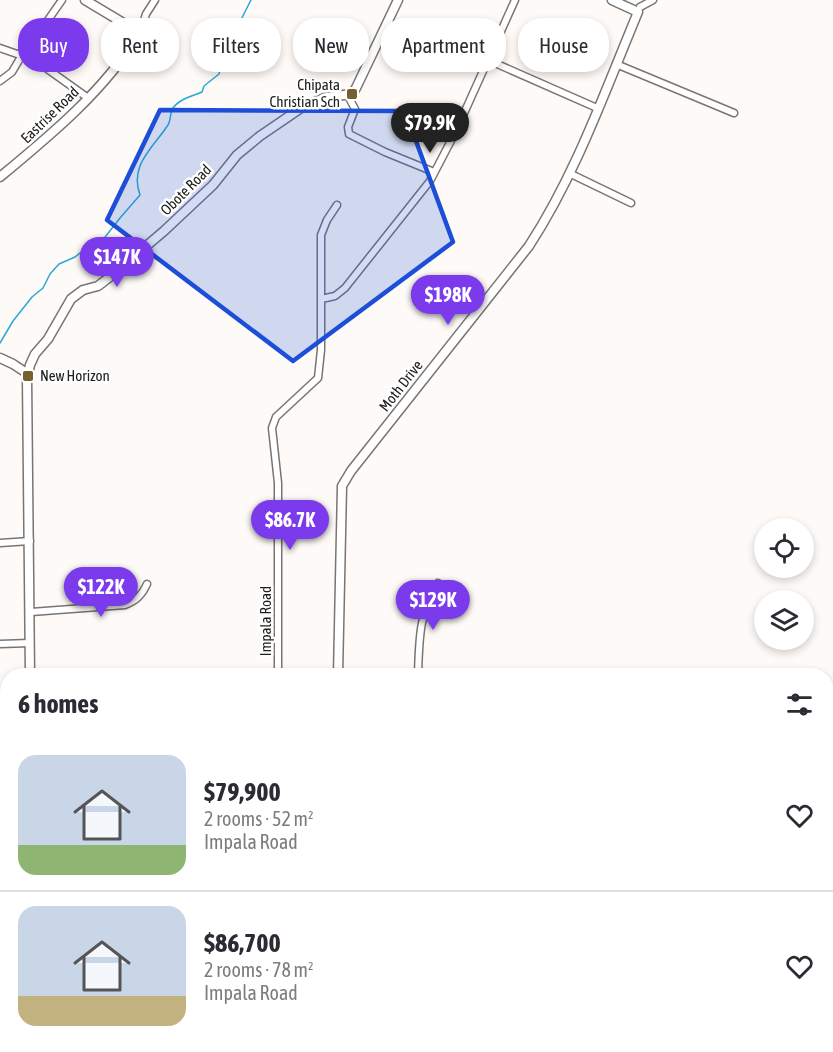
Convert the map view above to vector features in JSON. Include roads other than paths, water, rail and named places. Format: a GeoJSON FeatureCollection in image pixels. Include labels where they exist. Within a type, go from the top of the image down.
{"type":"FeatureCollection","features":[{"type":"Feature","properties":{"kind":"street"},"geometry":{"type":"LineString","coordinates":[[49,18],[62,0]]}},
{"type":"Feature","properties":{"kind":"street"},"geometry":{"type":"LineString","coordinates":[[85,0],[115,18]]}},
{"type":"Feature","properties":{"kind":"street"},"geometry":{"type":"LineString","coordinates":[[145,18],[155,0]]}},
{"type":"Feature","properties":{"kind":"street"},"geometry":{"type":"LineString","coordinates":[[398,0],[356,88],[347,94],[355,109],[348,127],[349,134],[434,172]]}},
{"type":"Feature","properties":{"kind":"street"},"geometry":{"type":"LineString","coordinates":[[506,20],[515,0]]}},
{"type":"Feature","properties":{"kind":"street"},"geometry":{"type":"LineString","coordinates":[[612,0],[640,6],[653,0]]}},
{"type":"Feature","properties":{"kind":"street","name":"Moth Drive"},"geometry":{"type":"LineString","coordinates":[[338,668],[342,486],[351,471],[528,246],[549,214],[571,174],[640,6]]}},
{"type":"Feature","properties":{"kind":"street"},"geometry":{"type":"LineString","coordinates":[[0,48],[18,52]]}},
{"type":"Feature","properties":{"kind":"street"},"geometry":{"type":"LineString","coordinates":[[0,81],[12,72],[18,63]]}},
{"type":"Feature","properties":{"kind":"street"},"geometry":{"type":"LineString","coordinates":[[616,64],[734,113]]}},
{"type":"Feature","properties":{"kind":"street"},"geometry":{"type":"LineString","coordinates":[[506,68],[597,108]]}},
{"type":"Feature","properties":{"kind":"street"},"geometry":{"type":"LineString","coordinates":[[50,72],[88,98]]}},
{"type":"Feature","properties":{"kind":"street","name":"Eastrise Road"},"geometry":{"type":"LineString","coordinates":[[0,177],[58,130],[111,72]]}},
{"type":"Feature","properties":{"kind":"street"},"geometry":{"type":"LineString","coordinates":[[321,299],[335,296],[345,288],[430,181],[482,72]]}},
{"type":"Feature","properties":{"kind":"street","name":"Obote Road"},"geometry":{"type":"LineString","coordinates":[[30,668],[28,374],[35,354],[48,339],[71,299],[83,290],[99,286],[164,231],[213,185],[237,155],[304,106],[327,97],[347,94]]}},
{"type":"Feature","properties":{"kind":"street"},"geometry":{"type":"LineString","coordinates":[[571,174],[631,203]]}},
{"type":"Feature","properties":{"kind":"street","name":"Impala Road"},"geometry":{"type":"LineString","coordinates":[[278,668],[278,483],[272,428],[276,417],[318,378],[321,350],[321,235],[337,205]]}},
{"type":"Feature","properties":{"kind":"street"},"geometry":{"type":"LineString","coordinates":[[0,358],[28,374]]}},
{"type":"Feature","properties":{"kind":"street"},"geometry":{"type":"LineString","coordinates":[[0,543],[30,541]]}},
{"type":"Feature","properties":{"kind":"street"},"geometry":{"type":"LineString","coordinates":[[418,668],[420,636],[431,593],[438,583]]}},
{"type":"Feature","properties":{"kind":"street"},"geometry":{"type":"LineString","coordinates":[[31,612],[125,604],[141,596],[147,584]]}},
{"type":"Feature","properties":{"kind":"street"},"geometry":{"type":"LineString","coordinates":[[0,644],[30,644]]}},
{"type":"Feature","properties":{"kind":"waterway"},"geometry":{"type":"LineString","coordinates":[[0,343],[13,321],[32,297],[43,288],[50,274],[59,264],[102,241],[140,195],[137,184],[144,157],[168,125],[172,110],[176,105],[202,92],[204,86],[219,74],[225,51],[251,0]]}},
{"type":"Feature","properties":{"kind":"place","name":"Chipata Christian Sch"},"geometry":{"type":"Point","coordinates":[352,94]}},
{"type":"Feature","properties":{"kind":"place","name":"New Horizon"},"geometry":{"type":"Point","coordinates":[28,376]}}]}
